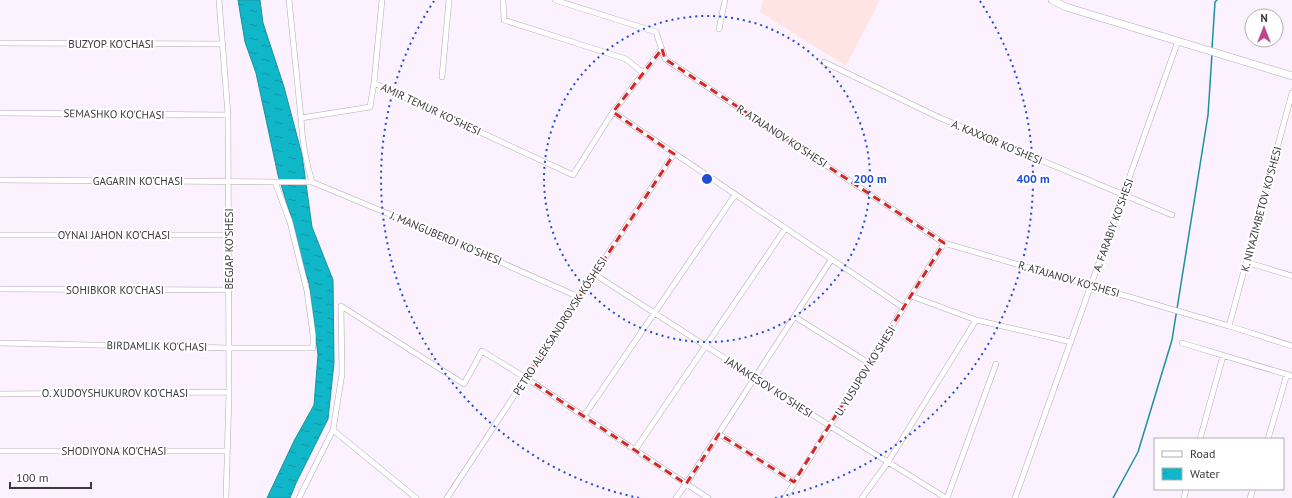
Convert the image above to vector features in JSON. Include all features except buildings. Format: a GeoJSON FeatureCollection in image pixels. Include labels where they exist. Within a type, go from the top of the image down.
{"type":"FeatureCollection","features":[{"type":"Feature","properties":{"kind":"street","name":"BEGJAP KO'SHESI"},"geometry":{"type":"LineString","coordinates":[[219,0],[228,115],[229,392],[226,498]]}},
{"type":"Feature","properties":{"kind":"street"},"geometry":{"type":"LineString","coordinates":[[289,0],[302,138],[309,182]]}},
{"type":"Feature","properties":{"kind":"street"},"geometry":{"type":"LineString","coordinates":[[374,83],[382,0]]}},
{"type":"Feature","properties":{"kind":"street"},"geometry":{"type":"LineString","coordinates":[[442,77],[449,0]]}},
{"type":"Feature","properties":{"kind":"street"},"geometry":{"type":"LineString","coordinates":[[503,0],[504,20],[626,59],[643,73]]}},
{"type":"Feature","properties":{"kind":"street","name":"R. ATAJANOV KO'SHESI"},"geometry":{"type":"LineString","coordinates":[[555,0],[656,32],[665,59],[944,243],[1229,326],[1292,346]]}},
{"type":"Feature","properties":{"kind":"street"},"geometry":{"type":"LineString","coordinates":[[719,29],[725,0]]}},
{"type":"Feature","properties":{"kind":"street"},"geometry":{"type":"LineString","coordinates":[[1052,0],[1066,7],[1292,76]]}},
{"type":"Feature","properties":{"kind":"street","name":"A. FARABIY KO'SHESI"},"geometry":{"type":"LineString","coordinates":[[1015,498],[1178,41]]}},
{"type":"Feature","properties":{"kind":"street","name":"BUZYOP KO'CHASI"},"geometry":{"type":"LineString","coordinates":[[0,43],[223,44]]}},
{"type":"Feature","properties":{"kind":"street"},"geometry":{"type":"LineString","coordinates":[[662,49],[613,112],[904,308]]}},
{"type":"Feature","properties":{"kind":"street","name":"A. KAXXOR KO'SHESI"},"geometry":{"type":"LineString","coordinates":[[824,62],[938,116],[1123,196],[1172,215]]}},
{"type":"Feature","properties":{"kind":"street","name":"AMIR TEMUR KO'SHESI"},"geometry":{"type":"LineString","coordinates":[[301,118],[370,107],[374,83],[573,175],[613,112]]}},
{"type":"Feature","properties":{"kind":"street","name":"K. NIYAZIMBETOV KO'SHESI"},"geometry":{"type":"LineString","coordinates":[[1229,326],[1292,93]]}},
{"type":"Feature","properties":{"kind":"street","name":"SEMASHKO KO'CHASI"},"geometry":{"type":"LineString","coordinates":[[0,113],[228,115]]}},
{"type":"Feature","properties":{"kind":"street","name":"PETRO ALEKSANDROVSK KÓSHESI"},"geometry":{"type":"LineString","coordinates":[[447,498],[674,154]]}},
{"type":"Feature","properties":{"kind":"street","name":"GAGARIN KO'CHASI"},"geometry":{"type":"LineString","coordinates":[[0,180],[309,182]]}},
{"type":"Feature","properties":{"kind":"street","name":"BIRDAMLIK KO'CHASI"},"geometry":{"type":"LineString","coordinates":[[0,343],[229,348],[313,348],[313,335],[307,291],[290,222],[278,182]]}},
{"type":"Feature","properties":{"kind":"street","name":"J. MANGUBERDI KO'SHESI"},"geometry":{"type":"LineString","coordinates":[[309,182],[425,229],[579,297]]}},
{"type":"Feature","properties":{"kind":"street"},"geometry":{"type":"LineString","coordinates":[[584,416],[735,195]]}},
{"type":"Feature","properties":{"kind":"street"},"geometry":{"type":"LineString","coordinates":[[635,450],[785,229]]}},
{"type":"Feature","properties":{"kind":"street","name":"OYNAI JAHON KO'CHASI"},"geometry":{"type":"LineString","coordinates":[[0,235],[229,235]]}},
{"type":"Feature","properties":{"kind":"street","name":"U. YUSUPOV KO'SHESI"},"geometry":{"type":"LineString","coordinates":[[785,498],[944,243]]}},
{"type":"Feature","properties":{"kind":"street"},"geometry":{"type":"LineString","coordinates":[[676,498],[831,260]]}},
{"type":"Feature","properties":{"kind":"street"},"geometry":{"type":"LineString","coordinates":[[1246,262],[1292,276]]}},
{"type":"Feature","properties":{"kind":"street","name":"JANAKESOV KO'SHESI"},"geometry":{"type":"LineString","coordinates":[[594,274],[830,426],[947,498]]}},
{"type":"Feature","properties":{"kind":"street","name":"SOHIBKOR KO'CHASI"},"geometry":{"type":"LineString","coordinates":[[0,289],[229,290]]}},
{"type":"Feature","properties":{"kind":"street"},"geometry":{"type":"LineString","coordinates":[[911,296],[976,320],[1071,342]]}},
{"type":"Feature","properties":{"kind":"street"},"geometry":{"type":"LineString","coordinates":[[299,498],[333,430],[342,374],[341,306],[464,384],[482,351],[526,378],[708,498]]}},
{"type":"Feature","properties":{"kind":"street"},"geometry":{"type":"LineString","coordinates":[[795,317],[869,363]]}},
{"type":"Feature","properties":{"kind":"street"},"geometry":{"type":"LineString","coordinates":[[862,498],[888,462],[976,320]]}},
{"type":"Feature","properties":{"kind":"street"},"geometry":{"type":"LineString","coordinates":[[1182,343],[1289,375],[1268,438]]}},
{"type":"Feature","properties":{"kind":"street"},"geometry":{"type":"LineString","coordinates":[[1200,438],[1223,356]]}},
{"type":"Feature","properties":{"kind":"street"},"geometry":{"type":"LineString","coordinates":[[947,498],[996,364]]}},
{"type":"Feature","properties":{"kind":"street","name":"O. XUDOYSHUKUROV KO'CHASI"},"geometry":{"type":"LineString","coordinates":[[0,394],[229,392]]}},
{"type":"Feature","properties":{"kind":"street"},"geometry":{"type":"LineString","coordinates":[[333,430],[416,498]]}},
{"type":"Feature","properties":{"kind":"street"},"geometry":{"type":"LineString","coordinates":[[719,434],[794,482]]}},
{"type":"Feature","properties":{"kind":"street","name":"SHODIYONA KO'CHASI"},"geometry":{"type":"LineString","coordinates":[[0,451],[227,451]]}},
{"type":"Feature","properties":{"kind":"highlighted area"},"geometry":{"type":"Polygon","coordinates":[[[662,49],[665,59],[944,243],[794,482],[719,434],[686,484],[526,378],[674,154],[613,112],[662,49]]]}},
{"type":"Feature","properties":{"kind":"shaded area"},"geometry":{"type":"Polygon","coordinates":[[[763,0],[880,0],[846,66],[760,12],[763,0]]]}},
{"type":"Feature","properties":{"kind":"water"},"geometry":{"type":"Polygon","coordinates":[[[238,0],[260,0],[263,23],[284,87],[302,155],[312,227],[333,280],[334,363],[328,419],[290,498],[267,498],[294,441],[314,405],[318,355],[309,283],[278,175],[256,73],[245,42],[238,0]]]}},
{"type":"Feature","properties":{"kind":"waterway"},"geometry":{"type":"LineString","coordinates":[[1212,48],[1215,2],[1217,0]]}},
{"type":"Feature","properties":{"kind":"waterway"},"geometry":{"type":"LineString","coordinates":[[1113,498],[1138,452],[1172,340],[1208,115],[1212,54]]}}]}
